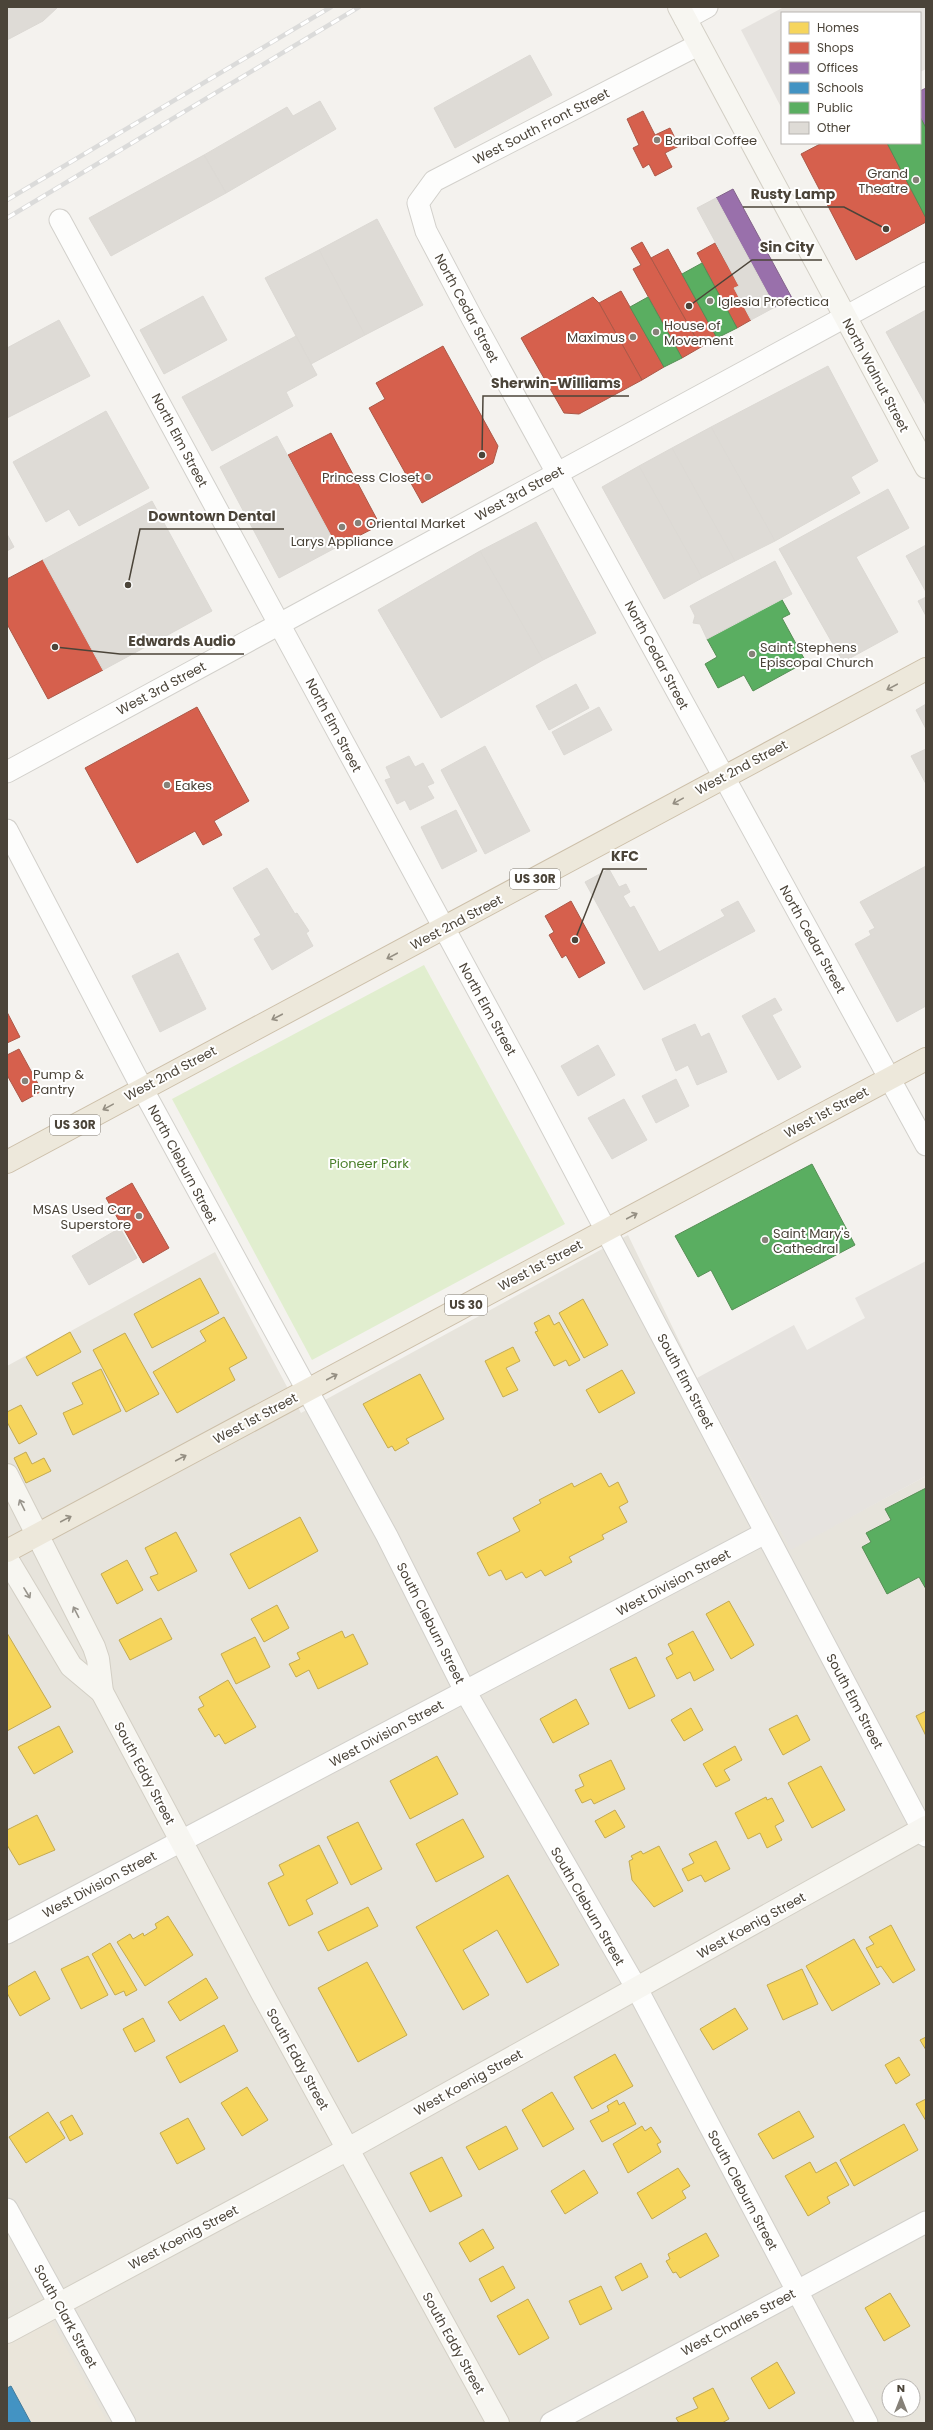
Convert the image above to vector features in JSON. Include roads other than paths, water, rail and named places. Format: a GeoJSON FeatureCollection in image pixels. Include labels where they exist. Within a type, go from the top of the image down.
{"type":"FeatureCollection","features":[{"type":"Feature","properties":{"kind":"highway","name":"West 2nd Street"},"geometry":{"type":"LineString","coordinates":[[7,1162],[142,1088],[444,928],[926,669]]}},
{"type":"Feature","properties":{"kind":"highway","name":"West 1st Street"},"geometry":{"type":"LineString","coordinates":[[7,1551],[926,1059]]}},
{"type":"Feature","properties":{"kind":"main road","name":"North Walnut Street"},"geometry":{"type":"LineString","coordinates":[[682,13],[926,467]]}},
{"type":"Feature","properties":{"kind":"main road","name":"South Eddy Street"},"geometry":{"type":"LineString","coordinates":[[7,1476],[94,1647],[98,1659],[102,1692],[180,1841],[498,2423]]}},
{"type":"Feature","properties":{"kind":"main road","name":"South Eddy Street"},"geometry":{"type":"LineString","coordinates":[[7,1559],[71,1666],[102,1692]]}},
{"type":"Feature","properties":{"kind":"main road","name":"West Koenig Street"},"geometry":{"type":"LineString","coordinates":[[7,2332],[348,2148],[925,1831]]}},
{"type":"Feature","properties":{"kind":"street"},"geometry":{"type":"LineString","coordinates":[[682,13],[707,7]]}},
{"type":"Feature","properties":{"kind":"street","name":"West South Front Street"},"geometry":{"type":"LineString","coordinates":[[426,231],[418,203],[434,181],[698,45]]}},
{"type":"Feature","properties":{"kind":"street","name":"North Elm Street"},"geometry":{"type":"LineString","coordinates":[[60,220],[280,624],[606,1230]]}},
{"type":"Feature","properties":{"kind":"street","name":"North Cedar Street"},"geometry":{"type":"LineString","coordinates":[[426,231],[723,777],[926,1145]]}},
{"type":"Feature","properties":{"kind":"street","name":"West 3rd Street"},"geometry":{"type":"LineString","coordinates":[[7,772],[926,273]]}},
{"type":"Feature","properties":{"kind":"street","name":"North Cleburn Street"},"geometry":{"type":"LineString","coordinates":[[7,830],[142,1088],[306,1391]]}},
{"type":"Feature","properties":{"kind":"street","name":"South Elm Street"},"geometry":{"type":"LineString","coordinates":[[606,1230],[765,1533],[925,1831]]}},
{"type":"Feature","properties":{"kind":"street","name":"South Cleburn Street"},"geometry":{"type":"LineString","coordinates":[[306,1391],[387,1536],[465,1691],[637,1989],[798,2290],[867,2423]]}},
{"type":"Feature","properties":{"kind":"street","name":"West Division Street"},"geometry":{"type":"LineString","coordinates":[[7,1933],[765,1533]]}},
{"type":"Feature","properties":{"kind":"street","name":"South Clark Street"},"geometry":{"type":"LineString","coordinates":[[7,2209],[125,2423]]}},
{"type":"Feature","properties":{"kind":"street","name":"West Charles Street"},"geometry":{"type":"LineString","coordinates":[[551,2423],[926,2222]]}},
{"type":"Feature","properties":{"kind":"railway"},"geometry":{"type":"LineString","coordinates":[[7,200],[331,7]]}},
{"type":"Feature","properties":{"kind":"railway"},"geometry":{"type":"LineString","coordinates":[[7,218],[359,7]]}},
{"type":"Feature","properties":{"kind":"place","name":"Baribal Coffee"},"geometry":{"type":"Point","coordinates":[657,140]}},
{"type":"Feature","properties":{"kind":"place","name":"Grand Theatre"},"geometry":{"type":"Point","coordinates":[916,180]}},
{"type":"Feature","properties":{"kind":"place","name":"Rusty Lamp"},"geometry":{"type":"Point","coordinates":[886,229]}},
{"type":"Feature","properties":{"kind":"place","name":"Iglesia Profectica"},"geometry":{"type":"Point","coordinates":[710,301]}},
{"type":"Feature","properties":{"kind":"place","name":"Sin City"},"geometry":{"type":"Point","coordinates":[689,306]}},
{"type":"Feature","properties":{"kind":"place","name":"House of Movement"},"geometry":{"type":"Point","coordinates":[656,332]}},
{"type":"Feature","properties":{"kind":"place","name":"Maximus"},"geometry":{"type":"Point","coordinates":[633,337]}},
{"type":"Feature","properties":{"kind":"place","name":"Sherwin-Williams"},"geometry":{"type":"Point","coordinates":[482,455]}},
{"type":"Feature","properties":{"kind":"place","name":"Princess Closet"},"geometry":{"type":"Point","coordinates":[428,477]}},
{"type":"Feature","properties":{"kind":"place","name":"Oriental Market"},"geometry":{"type":"Point","coordinates":[358,523]}},
{"type":"Feature","properties":{"kind":"place","name":"Larys Appliance"},"geometry":{"type":"Point","coordinates":[342,527]}},
{"type":"Feature","properties":{"kind":"place","name":"Downtown Dental"},"geometry":{"type":"Point","coordinates":[128,585]}},
{"type":"Feature","properties":{"kind":"place","name":"Edwards Audio"},"geometry":{"type":"Point","coordinates":[55,647]}},
{"type":"Feature","properties":{"kind":"place","name":"Saint Stephens Episcopal Church"},"geometry":{"type":"Point","coordinates":[752,654]}},
{"type":"Feature","properties":{"kind":"place","name":"Eakes"},"geometry":{"type":"Point","coordinates":[167,785]}},
{"type":"Feature","properties":{"kind":"place","name":"KFC"},"geometry":{"type":"Point","coordinates":[575,940]}},
{"type":"Feature","properties":{"kind":"place","name":"Pump & Pantry"},"geometry":{"type":"Point","coordinates":[25,1081]}},
{"type":"Feature","properties":{"kind":"place","name":"MSAS Used Car Superstore"},"geometry":{"type":"Point","coordinates":[139,1216]}},
{"type":"Feature","properties":{"kind":"place","name":"Saint Mary's Cathedral"},"geometry":{"type":"Point","coordinates":[765,1240]}},
{"type":"Feature","properties":{"kind":"park label","name":"Pioneer Park"},"geometry":{"type":"Point","coordinates":[369,1163]}}]}
